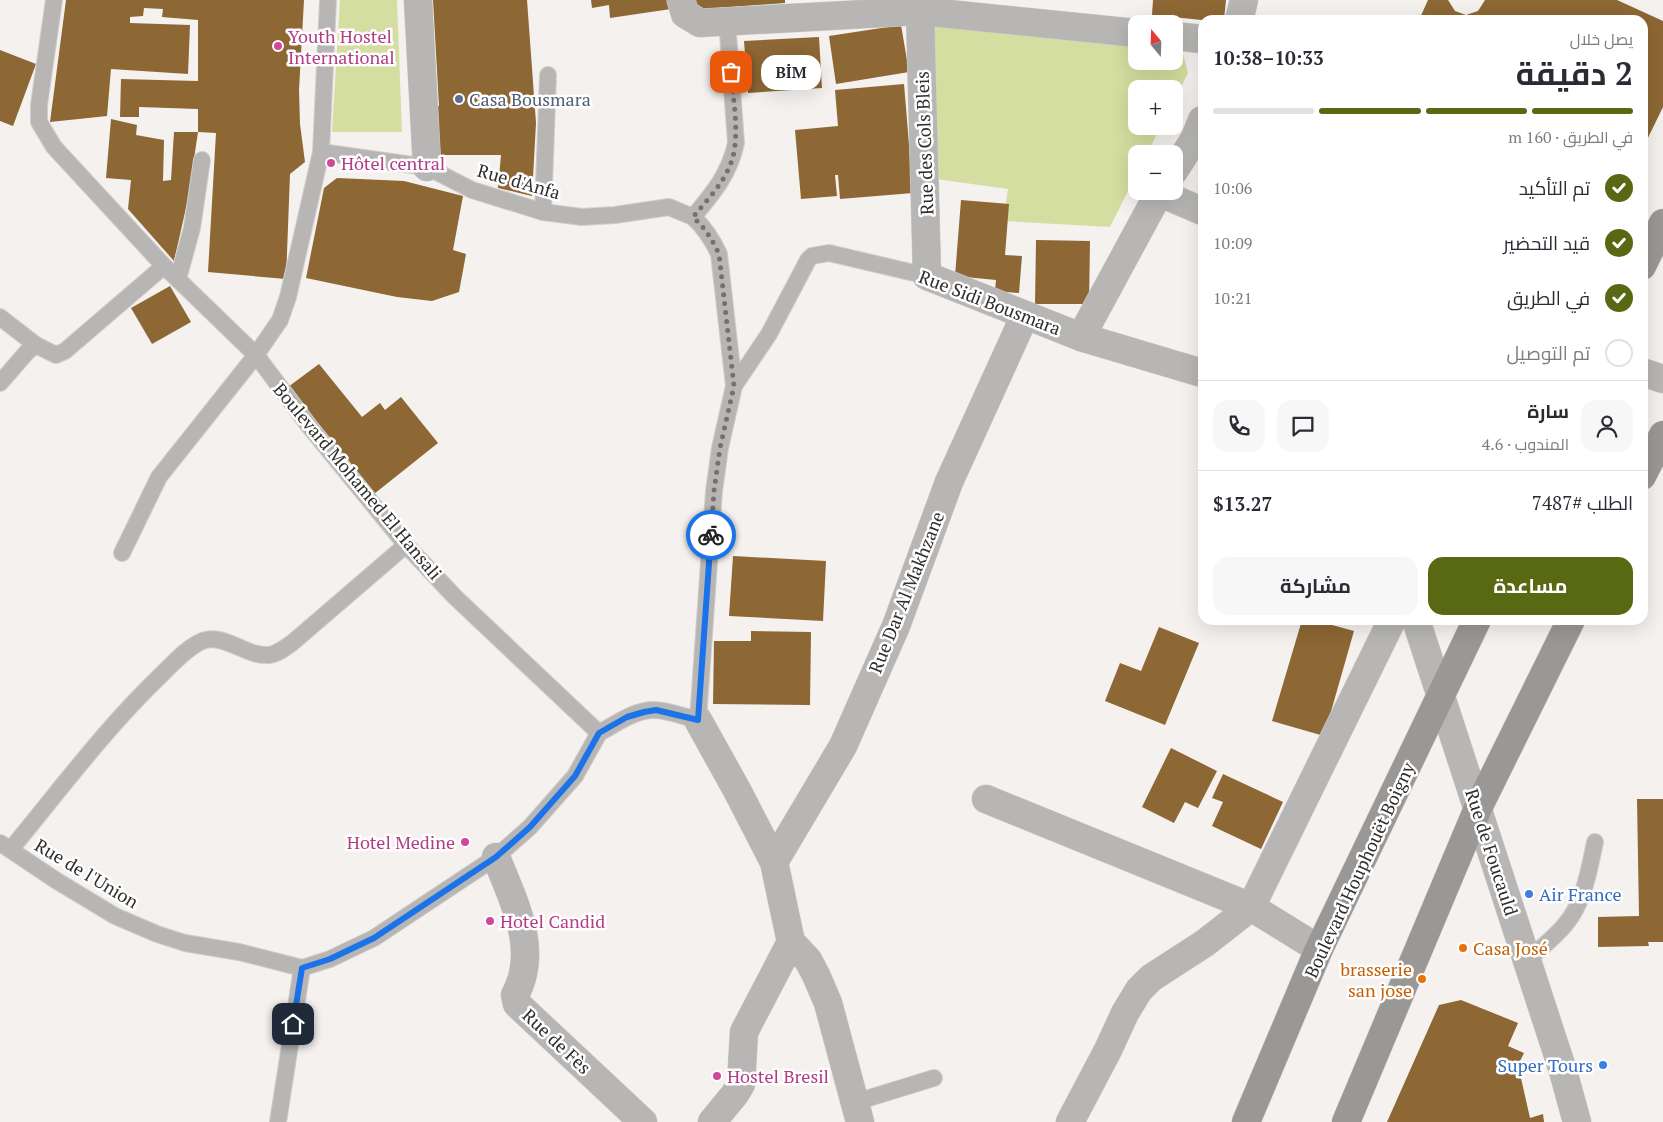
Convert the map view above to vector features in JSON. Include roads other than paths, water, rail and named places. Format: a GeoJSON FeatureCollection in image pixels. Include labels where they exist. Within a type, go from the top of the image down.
{"type":"FeatureCollection","features":[{"type":"Feature","properties":{"kind":"main road"},"geometry":{"type":"LineString","coordinates":[[1648,254],[1663,223]]}},
{"type":"Feature","properties":{"kind":"main road"},"geometry":{"type":"LineString","coordinates":[[1648,464],[1663,435]]}},
{"type":"Feature","properties":{"kind":"main road","name":"Boulevard Houphouët Boigny"},"geometry":{"type":"LineString","coordinates":[[1246,1122],[1320,949],[1475,625]]}},
{"type":"Feature","properties":{"kind":"main road"},"geometry":{"type":"LineString","coordinates":[[1346,1122],[1478,808],[1569,625]]}},
{"type":"Feature","properties":{"kind":"street"},"geometry":{"type":"LineString","coordinates":[[418,0],[426,167]]}},
{"type":"Feature","properties":{"kind":"street"},"geometry":{"type":"LineString","coordinates":[[681,0],[686,14],[700,22],[920,11],[1128,32]]}},
{"type":"Feature","properties":{"kind":"street"},"geometry":{"type":"LineString","coordinates":[[1240,15],[1244,0]]}},
{"type":"Feature","properties":{"kind":"street","name":"Rue des Cols Bleis"},"geometry":{"type":"LineString","coordinates":[[920,11],[927,276]]}},
{"type":"Feature","properties":{"kind":"street"},"geometry":{"type":"LineString","coordinates":[[1183,37],[1198,39]]}},
{"type":"Feature","properties":{"kind":"street"},"geometry":{"type":"LineString","coordinates":[[1183,157],[1198,130]]}},
{"type":"Feature","properties":{"kind":"street"},"geometry":{"type":"LineString","coordinates":[[1183,197],[1198,207]]}},
{"type":"Feature","properties":{"kind":"street"},"geometry":{"type":"LineString","coordinates":[[1081,337],[1157,200]]}},
{"type":"Feature","properties":{"kind":"street","name":"Rue Sidi Bousmara"},"geometry":{"type":"LineString","coordinates":[[927,276],[1081,337],[1198,372]]}},
{"type":"Feature","properties":{"kind":"street","name":"Rue Dar Al Makhzane"},"geometry":{"type":"LineString","coordinates":[[774,862],[843,746],[896,626],[949,482],[1025,315]]}},
{"type":"Feature","properties":{"kind":"street"},"geometry":{"type":"LineString","coordinates":[[1648,374],[1663,379]]}},
{"type":"Feature","properties":{"kind":"street"},"geometry":{"type":"LineString","coordinates":[[1070,1122],[1139,990],[1151,978],[1205,943],[1251,907],[1390,625]]}},
{"type":"Feature","properties":{"kind":"street","name":"Rue de Foucauld"},"geometry":{"type":"LineString","coordinates":[[1418,625],[1563,1071],[1577,1122]]}},
{"type":"Feature","properties":{"kind":"street"},"geometry":{"type":"LineString","coordinates":[[698,720],[774,862],[791,942],[808,960],[828,1003],[858,1112]]}},
{"type":"Feature","properties":{"kind":"street"},"geometry":{"type":"LineString","coordinates":[[986,798],[1251,907],[1320,949]]}},
{"type":"Feature","properties":{"kind":"street","name":"Rue de Fès"},"geometry":{"type":"LineString","coordinates":[[496,857],[515,905],[525,947],[526,963],[519,988],[515,995],[517,1004],[643,1122]]}},
{"type":"Feature","properties":{"kind":"street"},"geometry":{"type":"LineString","coordinates":[[712,1122],[741,1084],[744,1032],[791,942]]}},
{"type":"Feature","properties":{"kind":"lane","name":"Boulevard Mohamed El Hansali"},"geometry":{"type":"LineString","coordinates":[[54,0],[39,122],[54,148],[164,266],[256,355],[309,426],[406,545],[455,596],[599,733]]}},
{"type":"Feature","properties":{"kind":"lane"},"geometry":{"type":"LineString","coordinates":[[122,553],[159,477],[256,355],[280,320],[283,312],[321,152],[328,0]]}},
{"type":"Feature","properties":{"kind":"lane"},"geometry":{"type":"LineString","coordinates":[[278,1122],[302,968],[330,959],[374,938],[496,857],[530,827],[575,776],[599,733],[627,717],[656,710],[698,720],[714,491],[720,448],[734,386],[719,254],[703,225],[693,217],[722,180],[732,160],[736,143],[727,20]]}},
{"type":"Feature","properties":{"kind":"lane"},"geometry":{"type":"LineString","coordinates":[[543,212],[548,75]]}},
{"type":"Feature","properties":{"kind":"lane","name":"Rue d'Anfa"},"geometry":{"type":"LineString","coordinates":[[321,152],[426,167],[472,190],[543,212],[582,217],[669,207],[693,217]]}},
{"type":"Feature","properties":{"kind":"lane"},"geometry":{"type":"LineString","coordinates":[[178,279],[192,228],[202,160]]}},
{"type":"Feature","properties":{"kind":"lane","name":"Rue Sidi Bousmara"},"geometry":{"type":"LineString","coordinates":[[734,386],[770,334],[808,260],[812,256],[829,253],[927,276]]}},
{"type":"Feature","properties":{"kind":"lane"},"geometry":{"type":"LineString","coordinates":[[0,317],[36,345],[52,354],[60,354],[164,266]]}},
{"type":"Feature","properties":{"kind":"lane"},"geometry":{"type":"LineString","coordinates":[[0,384],[27,352],[36,345]]}},
{"type":"Feature","properties":{"kind":"lane"},"geometry":{"type":"LineString","coordinates":[[5,846],[129,708],[190,648],[202,641],[218,639],[261,655],[279,652],[406,545]]}},
{"type":"Feature","properties":{"kind":"lane"},"geometry":{"type":"LineString","coordinates":[[1527,961],[1565,925],[1580,900],[1588,878],[1595,842]]}},
{"type":"Feature","properties":{"kind":"lane","name":"Rue de l'Union"},"geometry":{"type":"LineString","coordinates":[[5,846],[57,881],[115,916],[157,934],[185,943],[239,952],[302,968]]}},
{"type":"Feature","properties":{"kind":"lane"},"geometry":{"type":"LineString","coordinates":[[858,1112],[934,1078]]}},
{"type":"Feature","properties":{"kind":"place","name":"Youth Hostel International"},"geometry":{"type":"Point","coordinates":[278,46]}},
{"type":"Feature","properties":{"kind":"place","name":"BİM"},"geometry":{"type":"Point","coordinates":[731,72]}},
{"type":"Feature","properties":{"kind":"place","name":"Casa Bousmara"},"geometry":{"type":"Point","coordinates":[459,99]}},
{"type":"Feature","properties":{"kind":"place","name":"Hôtel central"},"geometry":{"type":"Point","coordinates":[331,163]}},
{"type":"Feature","properties":{"kind":"place","name":"Hotel Medine"},"geometry":{"type":"Point","coordinates":[465,842]}},
{"type":"Feature","properties":{"kind":"place","name":"Air France"},"geometry":{"type":"Point","coordinates":[1529,894]}},
{"type":"Feature","properties":{"kind":"place","name":"Hotel Candid"},"geometry":{"type":"Point","coordinates":[490,921]}},
{"type":"Feature","properties":{"kind":"place","name":"Casa José"},"geometry":{"type":"Point","coordinates":[1463,948]}},
{"type":"Feature","properties":{"kind":"place","name":"brasserie san jose"},"geometry":{"type":"Point","coordinates":[1422,979]}},
{"type":"Feature","properties":{"kind":"place","name":"Super Tours"},"geometry":{"type":"Point","coordinates":[1603,1065]}},
{"type":"Feature","properties":{"kind":"place","name":"Hostel Bresil"},"geometry":{"type":"Point","coordinates":[717,1076]}}]}
